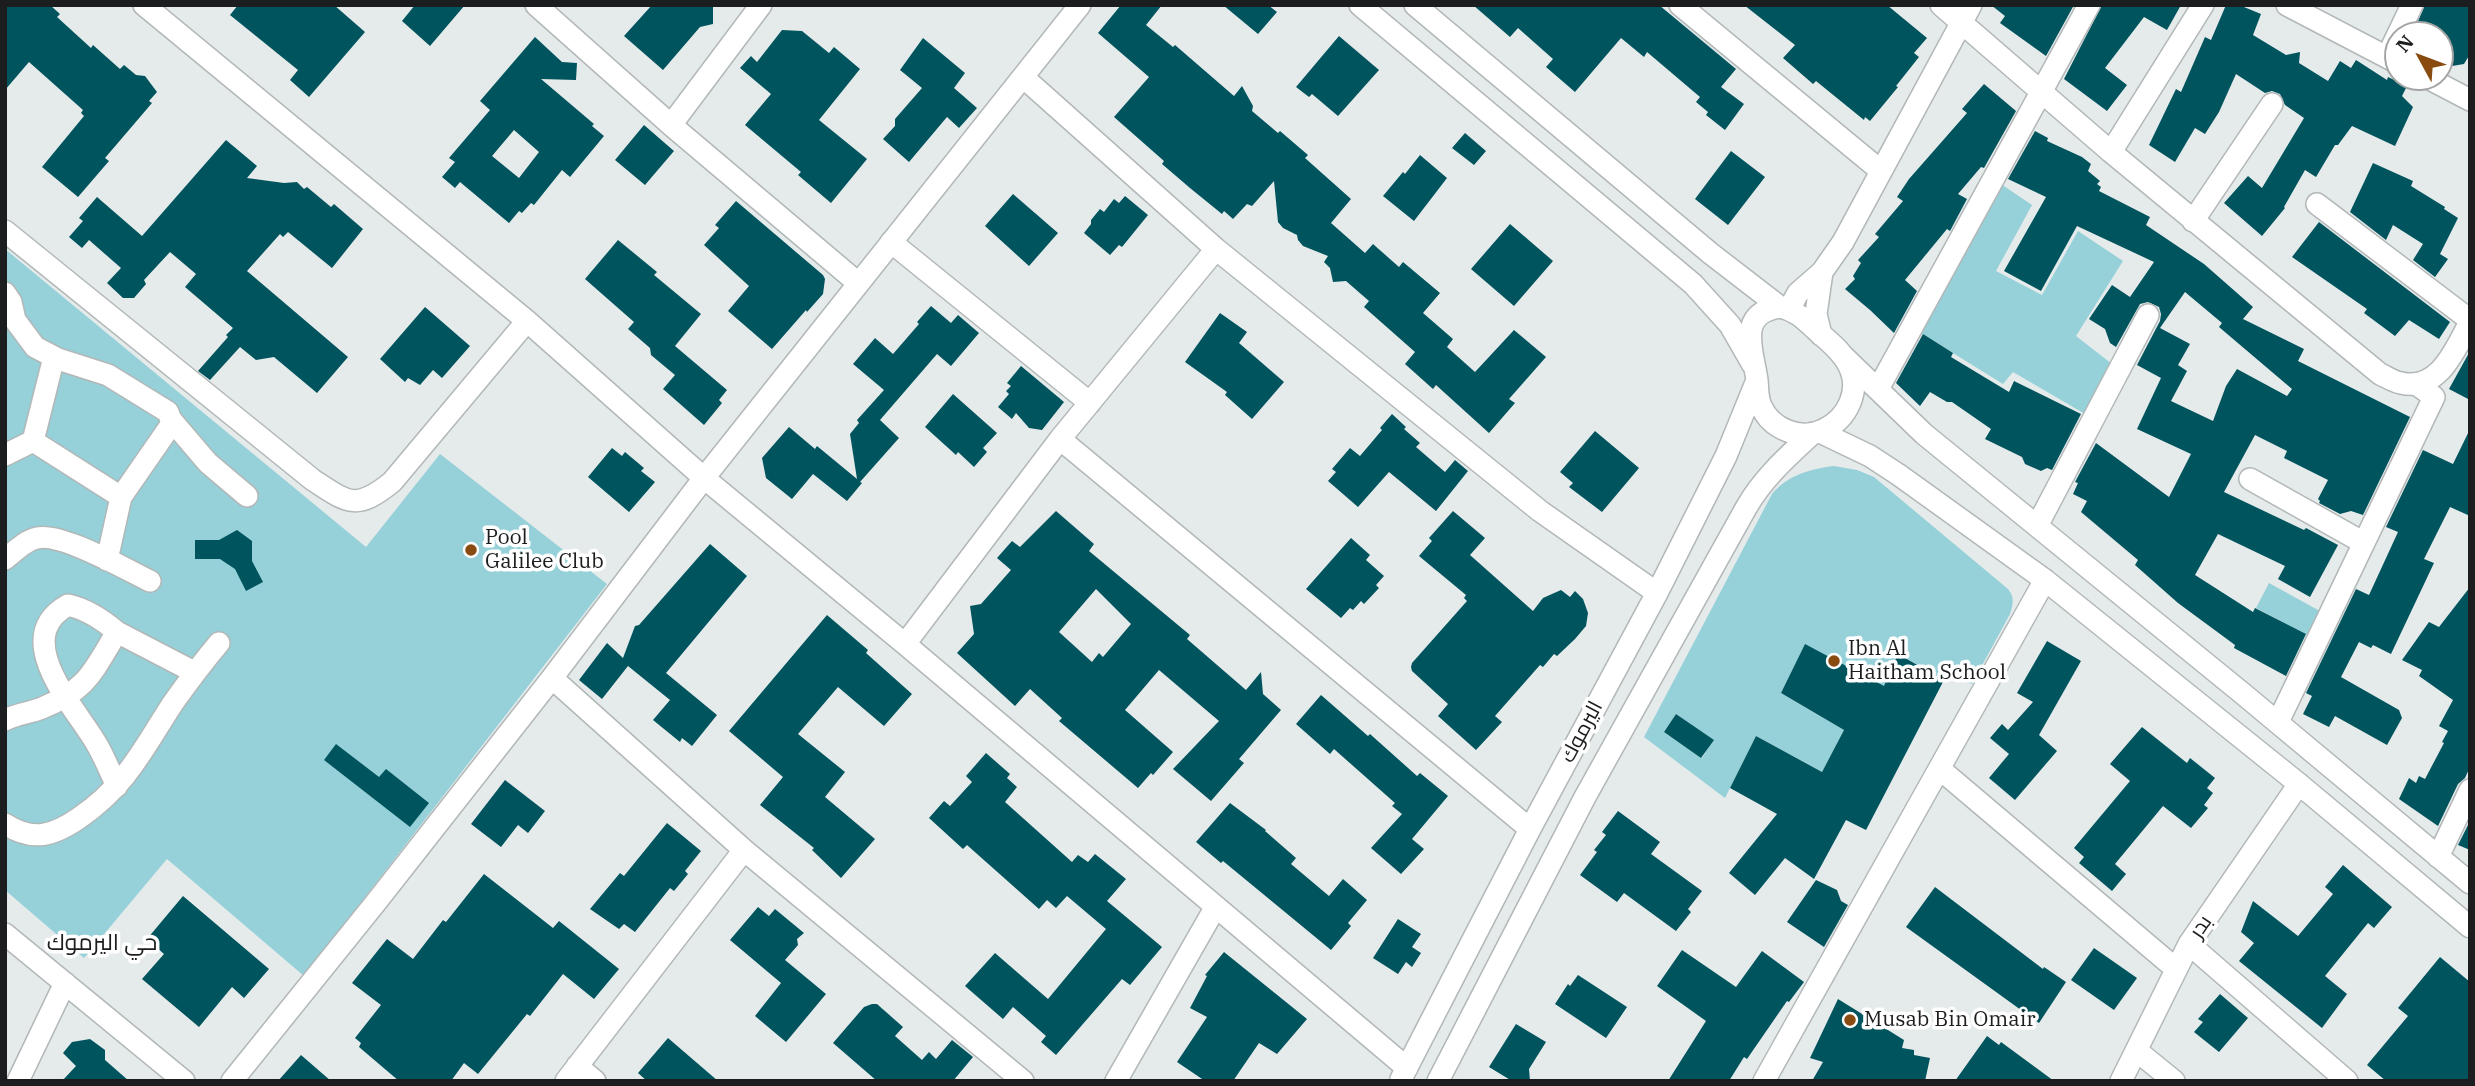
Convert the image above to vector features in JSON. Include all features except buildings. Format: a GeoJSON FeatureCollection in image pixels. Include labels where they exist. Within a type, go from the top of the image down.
{"type":"FeatureCollection","features":[{"type":"Feature","properties":{"kind":"street"},"geometry":{"type":"LineString","coordinates":[[144,5],[527,321],[704,478],[905,644],[1215,908],[1403,1074]]}},
{"type":"Feature","properties":{"kind":"street"},"geometry":{"type":"LineString","coordinates":[[536,5],[671,125],[858,283]]}},
{"type":"Feature","properties":{"kind":"street"},"geometry":{"type":"LineString","coordinates":[[671,125],[761,5]]}},
{"type":"Feature","properties":{"kind":"street"},"geometry":{"type":"LineString","coordinates":[[232,1081],[386,891],[704,478],[1080,5]]}},
{"type":"Feature","properties":{"kind":"street"},"geometry":{"type":"LineString","coordinates":[[1360,5],[1693,284],[1730,325],[1755,372]]}},
{"type":"Feature","properties":{"kind":"street"},"geometry":{"type":"LineString","coordinates":[[1415,5],[1710,253],[1785,308],[1797,313],[1924,434],[2278,722],[2470,883]]}},
{"type":"Feature","properties":{"kind":"street"},"geometry":{"type":"LineString","coordinates":[[1680,5],[1881,171]]}},
{"type":"Feature","properties":{"kind":"street"},"geometry":{"type":"LineString","coordinates":[[1941,5],[1966,14],[2042,93],[2380,374],[2400,383],[2416,384],[2435,376],[2449,363],[2470,321],[2317,204]]}},
{"type":"Feature","properties":{"kind":"street"},"geometry":{"type":"LineString","coordinates":[[1878,389],[2089,5]]}},
{"type":"Feature","properties":{"kind":"street"},"geometry":{"type":"LineString","coordinates":[[2111,152],[2203,5]]}},
{"type":"Feature","properties":{"kind":"street"},"geometry":{"type":"LineString","coordinates":[[2287,5],[2384,55]]}},
{"type":"Feature","properties":{"kind":"street"},"geometry":{"type":"LineString","coordinates":[[1966,14],[1843,242],[1822,272],[1785,308],[1762,313],[1751,328],[1749,337],[1761,407],[1768,418],[1779,427],[1792,433],[1817,433],[1880,462],[2045,580],[2299,784],[2470,927]]}},
{"type":"Feature","properties":{"kind":"street"},"geometry":{"type":"LineString","coordinates":[[1023,77],[1216,249],[1540,511],[1657,593]]}},
{"type":"Feature","properties":{"kind":"street"},"geometry":{"type":"LineString","coordinates":[[2453,91],[2470,100]]}},
{"type":"Feature","properties":{"kind":"street"},"geometry":{"type":"LineString","coordinates":[[2193,221],[2272,104]]}},
{"type":"Feature","properties":{"kind":"street"},"geometry":{"type":"LineString","coordinates":[[5,231],[313,480],[340,498],[357,502],[372,498],[392,482],[527,321]]}},
{"type":"Feature","properties":{"kind":"street"},"geometry":{"type":"LineString","coordinates":[[891,242],[1090,403]]}},
{"type":"Feature","properties":{"kind":"street"},"geometry":{"type":"LineString","coordinates":[[905,644],[1060,439],[1216,249]]}},
{"type":"Feature","properties":{"kind":"street"},"geometry":{"type":"LineString","coordinates":[[1821,335],[1816,314],[1822,272]]}},
{"type":"Feature","properties":{"kind":"street"},"geometry":{"type":"LineString","coordinates":[[5,293],[11,302],[10,322],[35,347],[54,357],[108,375],[168,412],[172,423],[208,463],[247,496]]}},
{"type":"Feature","properties":{"kind":"street"},"geometry":{"type":"LineString","coordinates":[[2037,526],[2148,315]]}},
{"type":"Feature","properties":{"kind":"street"},"geometry":{"type":"LineString","coordinates":[[1438,1081],[1585,797],[1756,490],[1817,433],[1835,425],[1845,413],[1852,398],[1853,382],[1850,366],[1842,354]]}},
{"type":"Feature","properties":{"kind":"street"},"geometry":{"type":"LineString","coordinates":[[5,455],[33,441],[54,357]]}},
{"type":"Feature","properties":{"kind":"street","name":"اليرموك"},"geometry":{"type":"LineString","coordinates":[[1403,1074],[1530,829],[1657,593],[1726,456],[1755,372]]}},
{"type":"Feature","properties":{"kind":"street"},"geometry":{"type":"LineString","coordinates":[[2278,722],[2434,397],[2416,384]]}},
{"type":"Feature","properties":{"kind":"street"},"geometry":{"type":"LineString","coordinates":[[107,560],[121,498],[172,423]]}},
{"type":"Feature","properties":{"kind":"street"},"geometry":{"type":"LineString","coordinates":[[1060,439],[1530,829]]}},
{"type":"Feature","properties":{"kind":"street"},"geometry":{"type":"LineString","coordinates":[[33,441],[121,498]]}},
{"type":"Feature","properties":{"kind":"street"},"geometry":{"type":"LineString","coordinates":[[2249,479],[2364,542]]}},
{"type":"Feature","properties":{"kind":"street"},"geometry":{"type":"LineString","coordinates":[[5,559],[24,544],[37,538],[58,538],[150,582]]}},
{"type":"Feature","properties":{"kind":"street"},"geometry":{"type":"LineString","coordinates":[[1764,1081],[1941,770],[2045,580]]}},
{"type":"Feature","properties":{"kind":"street"},"geometry":{"type":"LineString","coordinates":[[117,786],[97,744],[65,698],[47,663],[47,627],[57,611],[68,605],[82,608],[117,632],[194,672]]}},
{"type":"Feature","properties":{"kind":"street"},"geometry":{"type":"LineString","coordinates":[[5,720],[65,698],[80,688],[92,674],[117,632]]}},
{"type":"Feature","properties":{"kind":"street"},"geometry":{"type":"LineString","coordinates":[[5,824],[19,833],[39,836],[58,831],[94,807],[117,786],[152,740],[194,672],[219,643]]}},
{"type":"Feature","properties":{"kind":"street"},"geometry":{"type":"LineString","coordinates":[[552,678],[744,850],[1023,1081]]}},
{"type":"Feature","properties":{"kind":"street"},"geometry":{"type":"LineString","coordinates":[[1941,770],[2176,969]]}},
{"type":"Feature","properties":{"kind":"street","name":"بدر"},"geometry":{"type":"LineString","coordinates":[[2121,1081],[2189,944],[2299,784]]}},
{"type":"Feature","properties":{"kind":"street"},"geometry":{"type":"LineString","coordinates":[[2438,857],[2470,790]]}},
{"type":"Feature","properties":{"kind":"street"},"geometry":{"type":"LineString","coordinates":[[595,1081],[572,1073],[744,850]]}},
{"type":"Feature","properties":{"kind":"street"},"geometry":{"type":"LineString","coordinates":[[1116,1081],[1215,908]]}},
{"type":"Feature","properties":{"kind":"street"},"geometry":{"type":"LineString","coordinates":[[5,934],[184,1081]]}},
{"type":"Feature","properties":{"kind":"street"},"geometry":{"type":"LineString","coordinates":[[2189,944],[2347,1081]]}},
{"type":"Feature","properties":{"kind":"street"},"geometry":{"type":"LineString","coordinates":[[18,1081],[65,983]]}},
{"type":"Feature","properties":{"kind":"street"},"geometry":{"type":"LineString","coordinates":[[2137,1051],[2174,1081]]}},
{"type":"Feature","properties":{"kind":"shaded area"},"geometry":{"type":"Polygon","coordinates":[[[1998,182],[2032,205],[1996,271],[2042,295],[2078,231],[2123,261],[2076,336],[2112,364],[2085,414],[2013,372],[2003,384],[1919,332],[1998,182]]]}},
{"type":"Feature","properties":{"kind":"shaded area"},"geometry":{"type":"Polygon","coordinates":[[[5,249],[366,547],[440,454],[607,584],[304,976],[167,859],[84,958],[5,890],[5,249]]]}},
{"type":"Feature","properties":{"kind":"shaded area","name":"Ibn Al Haitham School"},"geometry":{"type":"Polygon","coordinates":[[[1834,466],[1857,470],[1874,477],[2008,589],[2013,601],[2010,614],[1972,684],[1952,677],[1947,682],[1899,654],[1880,696],[1805,645],[1781,693],[1844,730],[1822,772],[1756,736],[1725,798],[1644,737],[1772,494],[1792,478],[1808,471],[1834,466]],[[1676,714],[1664,732],[1702,758],[1713,740],[1676,714]]]}},
{"type":"Feature","properties":{"kind":"shaded area"},"geometry":{"type":"Polygon","coordinates":[[[2269,583],[2327,615],[2315,639],[2256,608],[2269,583]]]}},
{"type":"Feature","properties":{"kind":"place","name":"Pool Galilee Club"},"geometry":{"type":"Point","coordinates":[471,550]}},
{"type":"Feature","properties":{"kind":"place","name":"Ibn Al Haitham School"},"geometry":{"type":"Point","coordinates":[1834,661]}},
{"type":"Feature","properties":{"kind":"place","name":"Musab Bin Omair"},"geometry":{"type":"Point","coordinates":[1850,1020]}},
{"type":"Feature","properties":{"kind":"district","name":"حي اليرموك"},"geometry":{"type":"Point","coordinates":[102,943]}}]}
